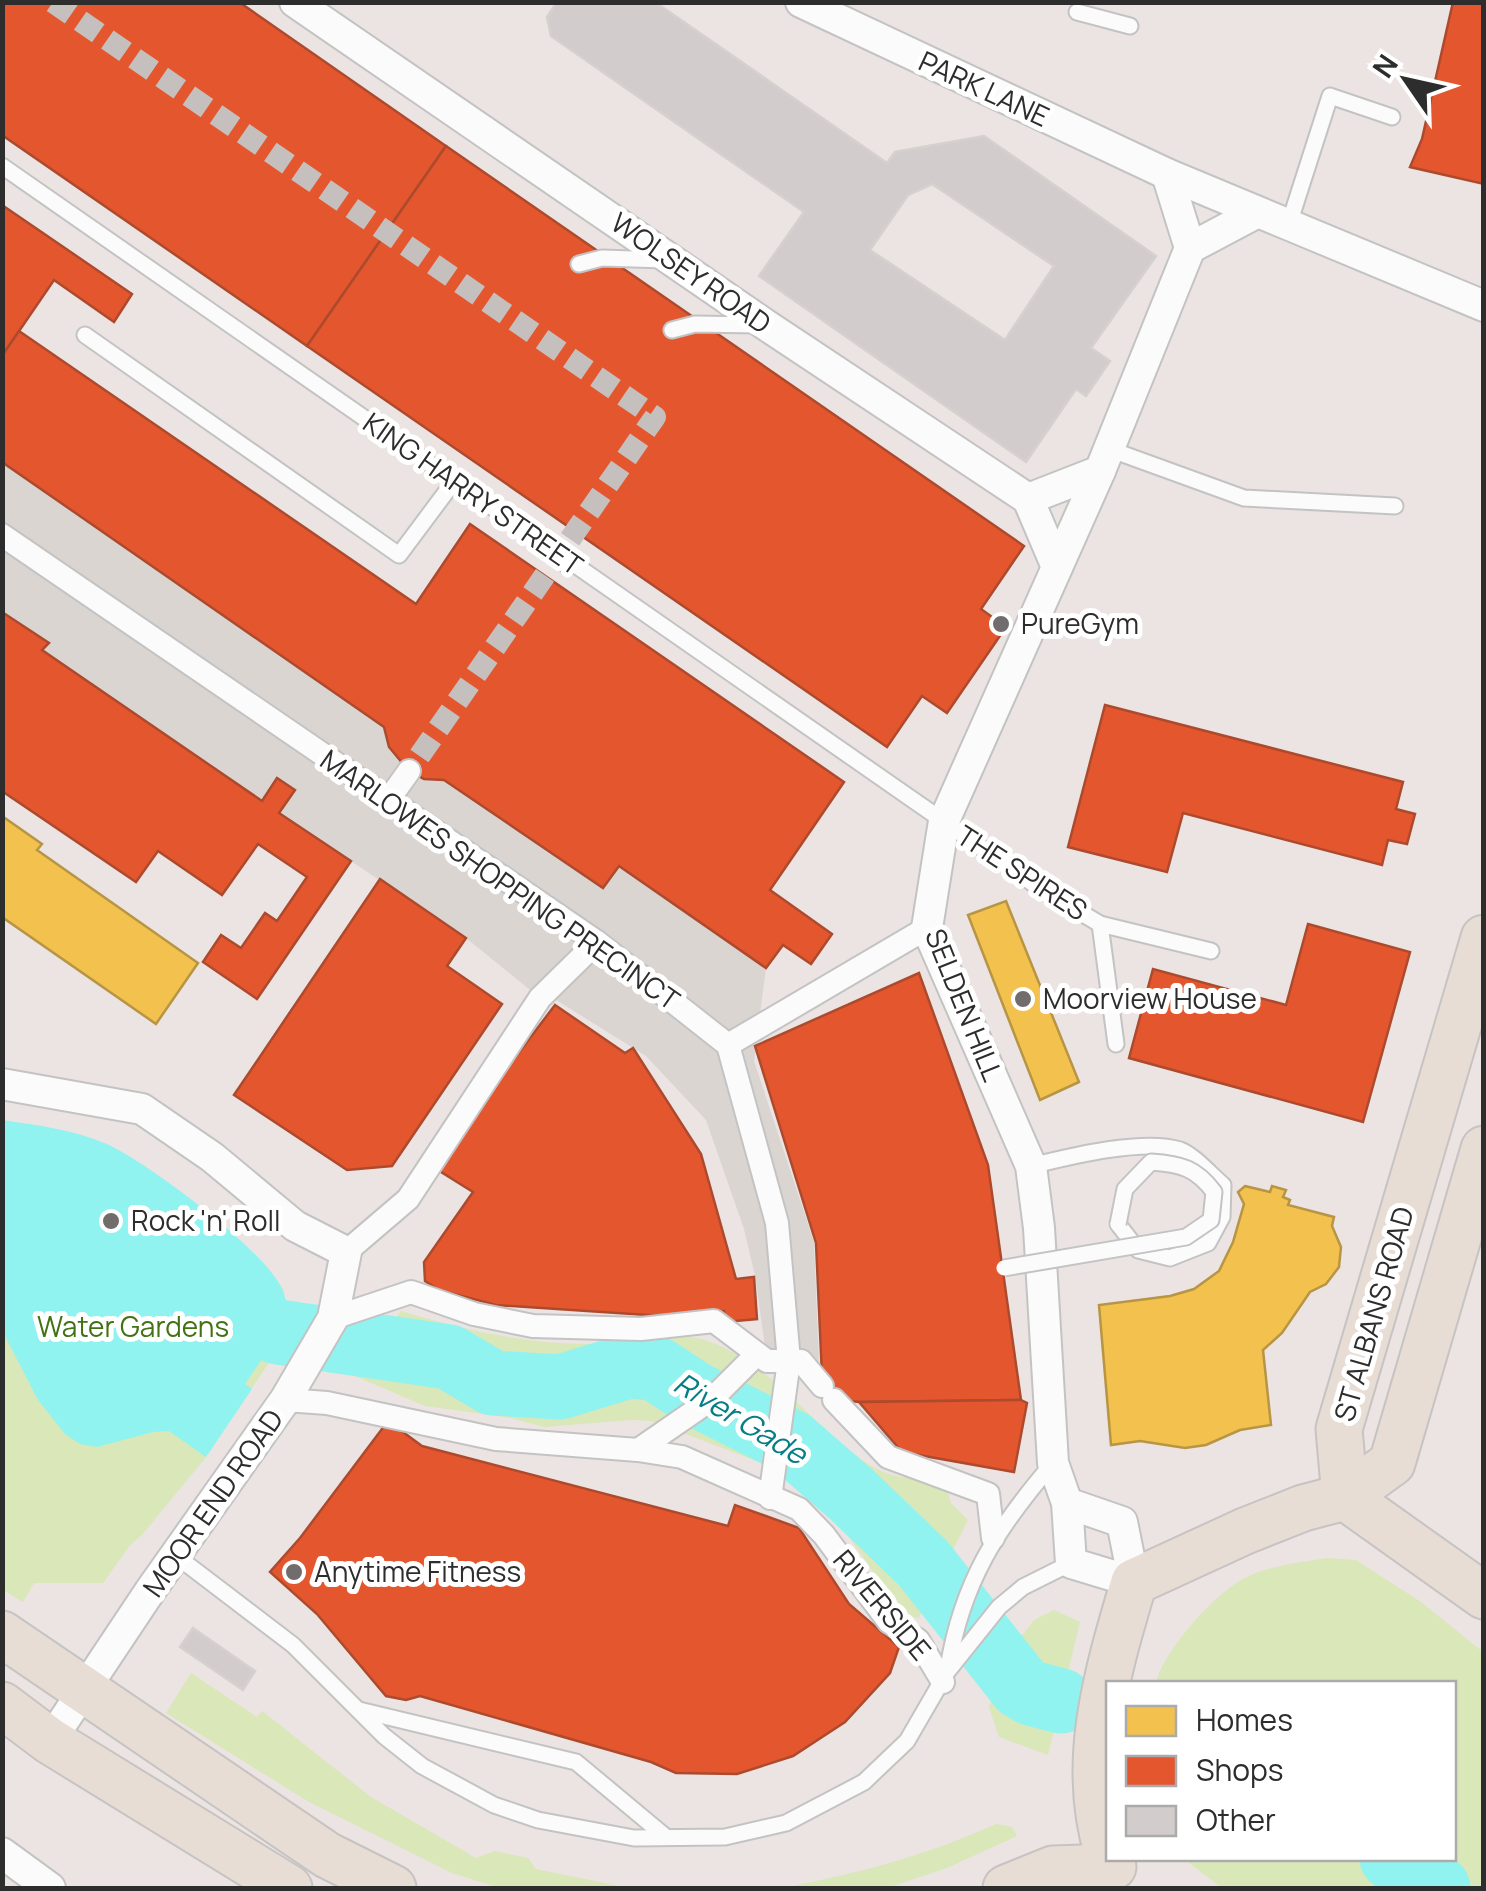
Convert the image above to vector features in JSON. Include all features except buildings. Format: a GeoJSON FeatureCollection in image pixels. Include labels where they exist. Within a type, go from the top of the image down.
{"type":"FeatureCollection","features":[{"type":"Feature","properties":{"kind":"main road","name":"ST ALBANS ROAD"},"geometry":{"type":"LineString","coordinates":[[1346,1497],[1339,1430],[1475,981],[1484,938]]}},
{"type":"Feature","properties":{"kind":"main road","name":"ST ALBANS ROAD"},"geometry":{"type":"LineString","coordinates":[[1346,1497],[1392,1463],[1484,1149]]}},
{"type":"Feature","properties":{"kind":"main road"},"geometry":{"type":"LineString","coordinates":[[1106,1850],[1098,1823],[1096,1744],[1106,1676],[1134,1582],[1260,1525],[1346,1497],[1484,1596]]}},
{"type":"Feature","properties":{"kind":"main road"},"geometry":{"type":"LineString","coordinates":[[2,1634],[327,1855],[393,1888]]}},
{"type":"Feature","properties":{"kind":"main road"},"geometry":{"type":"LineString","coordinates":[[2,1705],[50,1741],[290,1888]]}},
{"type":"Feature","properties":{"kind":"main road"},"geometry":{"type":"LineString","coordinates":[[1006,1888],[1053,1870],[1112,1871]]}},
{"type":"Feature","properties":{"kind":"street","name":"WOLSEY ROAD"},"geometry":{"type":"LineString","coordinates":[[295,2],[1028,500]]}},
{"type":"Feature","properties":{"kind":"street","name":"PARK LANE"},"geometry":{"type":"LineString","coordinates":[[801,2],[1168,174],[1484,306]]}},
{"type":"Feature","properties":{"kind":"street"},"geometry":{"type":"LineString","coordinates":[[1168,174],[1190,248],[1256,213]]}},
{"type":"Feature","properties":{"kind":"street","name":"SELDEN HILL"},"geometry":{"type":"LineString","coordinates":[[1071,1563],[1067,1503],[1053,1463],[1039,1228],[1031,1166],[927,928],[944,821],[1104,460],[1190,248]]}},
{"type":"Feature","properties":{"kind":"street"},"geometry":{"type":"LineString","coordinates":[[1058,566],[1028,500],[1104,460]]}},
{"type":"Feature","properties":{"kind":"street","name":"MARLOWES SHOPPING PRECINCT"},"geometry":{"type":"LineString","coordinates":[[2,535],[597,942],[728,1044]]}},
{"type":"Feature","properties":{"kind":"street"},"geometry":{"type":"LineString","coordinates":[[389,799],[408,771]]}},
{"type":"Feature","properties":{"kind":"street"},"geometry":{"type":"LineString","coordinates":[[770,1498],[790,1361],[777,1223],[728,1044],[927,928]]}},
{"type":"Feature","properties":{"kind":"street"},"geometry":{"type":"LineString","coordinates":[[2,1084],[142,1109],[212,1157],[294,1226],[346,1252],[408,1199],[540,998],[597,942]]}},
{"type":"Feature","properties":{"kind":"street","name":"MOOR END ROAD"},"geometry":{"type":"LineString","coordinates":[[50,1741],[285,1400],[333,1318],[346,1252]]}},
{"type":"Feature","properties":{"kind":"street"},"geometry":{"type":"LineString","coordinates":[[333,1318],[411,1292],[474,1314],[533,1326],[641,1329],[714,1320],[768,1361],[801,1361],[888,1457],[988,1494],[993,1538]]}},
{"type":"Feature","properties":{"kind":"street"},"geometry":{"type":"LineString","coordinates":[[638,1450],[712,1399],[757,1354]]}},
{"type":"Feature","properties":{"kind":"street","name":"RIVERSIDE"},"geometry":{"type":"LineString","coordinates":[[285,1400],[327,1403],[496,1440],[638,1450],[682,1458],[799,1509],[824,1535],[889,1622],[918,1640],[945,1677]]}},
{"type":"Feature","properties":{"kind":"street"},"geometry":{"type":"LineString","coordinates":[[1067,1503],[1122,1522],[1134,1582],[1071,1563]]}},
{"type":"Feature","properties":{"kind":"street"},"geometry":{"type":"LineString","coordinates":[[2,1853],[50,1888]]}},
{"type":"Feature","properties":{"kind":"lane"},"geometry":{"type":"LineString","coordinates":[[1077,12],[1096,10],[1130,26]]}},
{"type":"Feature","properties":{"kind":"lane"},"geometry":{"type":"LineString","coordinates":[[1288,227],[1330,96],[1392,116]]}},
{"type":"Feature","properties":{"kind":"lane","name":"KING HARRY STREET"},"geometry":{"type":"LineString","coordinates":[[2,166],[944,821]]}},
{"type":"Feature","properties":{"kind":"lane"},"geometry":{"type":"LineString","coordinates":[[579,264],[602,258],[672,260]]}},
{"type":"Feature","properties":{"kind":"lane"},"geometry":{"type":"LineString","coordinates":[[672,330],[695,324],[766,325]]}},
{"type":"Feature","properties":{"kind":"lane"},"geometry":{"type":"LineString","coordinates":[[85,335],[399,555],[455,480]]}},
{"type":"Feature","properties":{"kind":"lane"},"geometry":{"type":"LineString","coordinates":[[1104,460],[1244,498],[1395,506]]}},
{"type":"Feature","properties":{"kind":"lane","name":"THE SPIRES"},"geometry":{"type":"LineString","coordinates":[[944,821],[1100,924],[1211,951]]}},
{"type":"Feature","properties":{"kind":"lane","name":"THE SPIRES"},"geometry":{"type":"LineString","coordinates":[[1100,924],[1116,1044]]}},
{"type":"Feature","properties":{"kind":"lane"},"geometry":{"type":"LineString","coordinates":[[1004,1268],[1131,1246],[1150,1243],[1186,1237],[1211,1220],[1214,1192],[1199,1173],[1178,1164],[1151,1162],[1125,1189],[1118,1224],[1128,1237],[1138,1250],[1170,1258],[1208,1243],[1222,1217],[1223,1186],[1181,1150],[1136,1147],[1083,1153],[1031,1166]]}},
{"type":"Feature","properties":{"kind":"lane"},"geometry":{"type":"LineString","coordinates":[[945,1677],[955,1628],[993,1538],[1053,1463]]}},
{"type":"Feature","properties":{"kind":"lane"},"geometry":{"type":"LineString","coordinates":[[175,1555],[292,1645],[422,1766],[494,1805],[571,1828],[634,1838],[724,1838],[786,1823],[864,1782],[907,1741],[945,1677],[1000,1607],[1022,1587],[1071,1563]]}},
{"type":"Feature","properties":{"kind":"lane"},"geometry":{"type":"LineString","coordinates":[[358,1710],[576,1762],[666,1837]]}},
{"type":"Feature","properties":{"kind":"green space","name":"Water Gardens"},"geometry":{"type":"Polygon","coordinates":[[[3,1120],[80,1135],[108,1145],[149,1169],[269,1269],[283,1289],[287,1310],[280,1346],[206,1457],[131,1544],[103,1583],[34,1583],[23,1602],[3,1590],[3,1120]]]}},
{"type":"Feature","properties":{"kind":"green space"},"geometry":{"type":"Polygon","coordinates":[[[401,1311],[473,1330],[546,1342],[622,1344],[686,1337],[708,1341],[754,1365],[830,1434],[878,1470],[944,1481],[951,1503],[968,1520],[919,1618],[913,1617],[885,1589],[827,1505],[813,1491],[759,1462],[652,1421],[544,1427],[511,1418],[425,1406],[355,1376],[367,1352],[401,1311]]]}},
{"type":"Feature","properties":{"kind":"green space"},"geometry":{"type":"Polygon","coordinates":[[[1326,1558],[1356,1560],[1421,1602],[1483,1652],[1483,1888],[1222,1888],[1187,1861],[1456,1861],[1456,1681],[1157,1681],[1179,1641],[1229,1588],[1261,1571],[1326,1558]]]}},
{"type":"Feature","properties":{"kind":"green space"},"geometry":{"type":"Polygon","coordinates":[[[1054,1610],[1080,1622],[1048,1755],[999,1737],[989,1707],[1007,1655],[1034,1620],[1054,1610]]]}},
{"type":"Feature","properties":{"kind":"green space"},"geometry":{"type":"Polygon","coordinates":[[[191,1673],[257,1717],[262,1711],[371,1797],[476,1858],[495,1851],[528,1858],[536,1869],[629,1888],[499,1888],[452,1873],[309,1802],[166,1713],[191,1673]]]}},
{"type":"Feature","properties":{"kind":"green space"},"geometry":{"type":"Polygon","coordinates":[[[996,1824],[1012,1827],[1017,1836],[947,1868],[887,1888],[783,1888],[891,1862],[996,1824]]]}},
{"type":"Feature","properties":{"kind":"shaded area"},"geometry":{"type":"Polygon","coordinates":[[[2,462],[384,727],[444,780],[603,888],[619,866],[766,968],[754,1061],[814,1242],[819,1363],[767,1361],[744,1229],[706,1120],[646,1056],[556,1000],[540,998],[466,938],[279,813],[294,790],[278,778],[262,801],[42,650],[48,643],[3,612],[2,462]]]}},
{"type":"Feature","properties":{"kind":"water","name":"Water Gardens"},"geometry":{"type":"Polygon","coordinates":[[[2,1120],[82,1135],[125,1154],[204,1210],[273,1274],[285,1299],[287,1317],[281,1342],[273,1357],[266,1353],[245,1384],[252,1389],[206,1457],[169,1431],[97,1447],[80,1444],[65,1434],[38,1400],[3,1332],[2,1120]]]}},
{"type":"Feature","properties":{"kind":"waterway","name":"River Gade"},"geometry":{"type":"LineString","coordinates":[[204,1296],[278,1332],[449,1357],[493,1383],[560,1387],[629,1366],[655,1368],[695,1394],[791,1442],[923,1563],[1021,1687],[1061,1701]]}},
{"type":"Feature","properties":{"kind":"waterway","name":"River Gade"},"geometry":{"type":"LineString","coordinates":[[1397,1861],[1438,1888]]}},
{"type":"Feature","properties":{"kind":"tunnel"},"geometry":{"type":"LineString","coordinates":[[53,2],[655,417],[409,771]]}},
{"type":"Feature","properties":{"kind":"place","name":"PureGym"},"geometry":{"type":"Point","coordinates":[1001,624]}},
{"type":"Feature","properties":{"kind":"place","name":"Moorview House"},"geometry":{"type":"Point","coordinates":[1023,999]}},
{"type":"Feature","properties":{"kind":"place","name":"Rock 'n' Roll"},"geometry":{"type":"Point","coordinates":[111,1221]}},
{"type":"Feature","properties":{"kind":"place","name":"Anytime Fitness"},"geometry":{"type":"Point","coordinates":[294,1572]}}]}
